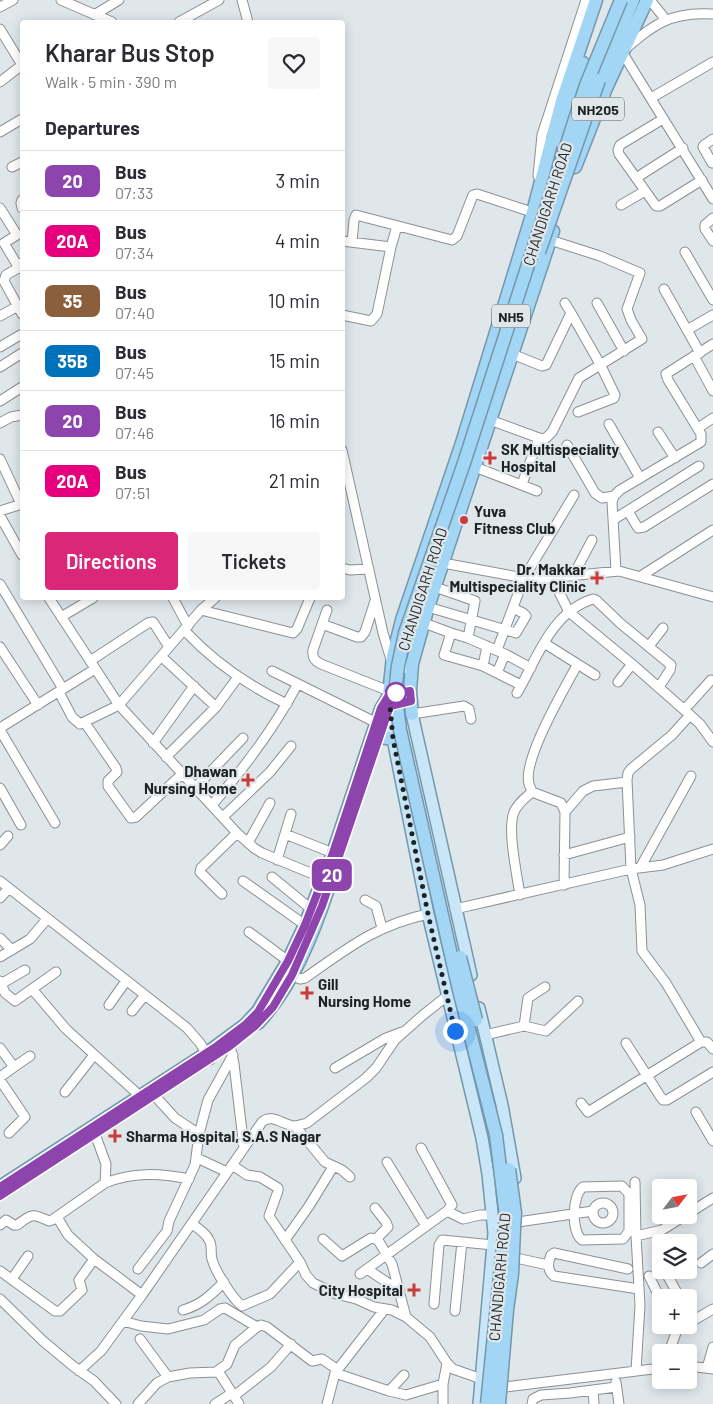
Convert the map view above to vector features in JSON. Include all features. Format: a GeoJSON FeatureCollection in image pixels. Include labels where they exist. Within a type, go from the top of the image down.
{"type":"FeatureCollection","features":[{"type":"Feature","properties":{"kind":"highway","name":"NH205"},"geometry":{"type":"LineString","coordinates":[[389,697],[392,663],[402,620],[462,442],[533,212],[562,101],[596,0]]}},
{"type":"Feature","properties":{"kind":"highway"},"geometry":{"type":"LineString","coordinates":[[557,170],[561,143],[586,54],[604,0]]}},
{"type":"Feature","properties":{"kind":"highway","name":"CHANDIGARH ROAD"},"geometry":{"type":"LineString","coordinates":[[487,1404],[506,1216],[496,1135],[459,990],[400,730],[395,692],[405,633],[464,463],[586,85],[622,0]]}},
{"type":"Feature","properties":{"kind":"highway","name":"NH5"},"geometry":{"type":"LineString","coordinates":[[501,1404],[507,1310],[512,1274],[514,1204],[504,1138],[410,741],[404,702],[404,669],[410,642],[471,465],[535,266],[599,80],[633,0]]}},
{"type":"Feature","properties":{"kind":"highway","name":"NH205"},"geometry":{"type":"LineString","coordinates":[[411,702],[412,671],[434,587],[556,220],[582,148],[622,52],[648,0]]}},
{"type":"Feature","properties":{"kind":"highway"},"geometry":{"type":"LineString","coordinates":[[389,697],[411,702]]}},
{"type":"Feature","properties":{"kind":"highway"},"geometry":{"type":"LineString","coordinates":[[0,1187],[140,1096],[209,1056],[230,1047],[255,1026],[273,1007],[292,975],[322,906],[333,853],[381,708],[389,697]]}},
{"type":"Feature","properties":{"kind":"highway"},"geometry":{"type":"LineString","coordinates":[[230,1047],[258,1012],[288,961],[311,909],[327,880],[387,738],[389,697]]}},
{"type":"Feature","properties":{"kind":"highway"},"geometry":{"type":"LineString","coordinates":[[0,1196],[154,1095],[209,1056]]}},
{"type":"Feature","properties":{"kind":"main road"},"geometry":{"type":"LineString","coordinates":[[411,702],[455,909],[502,1105],[518,1195],[516,1258],[505,1387],[501,1404]]}},
{"type":"Feature","properties":{"kind":"main road"},"geometry":{"type":"LineString","coordinates":[[387,738],[482,1138],[488,1174],[492,1215],[492,1245],[479,1404]]}},
{"type":"Feature","properties":{"kind":"main road"},"geometry":{"type":"LineString","coordinates":[[447,996],[474,990]]}},
{"type":"Feature","properties":{"kind":"street"},"geometry":{"type":"LineString","coordinates":[[0,7],[13,0]]}},
{"type":"Feature","properties":{"kind":"street"},"geometry":{"type":"LineString","coordinates":[[61,0],[97,18],[119,0]]}},
{"type":"Feature","properties":{"kind":"street"},"geometry":{"type":"LineString","coordinates":[[183,20],[219,0]]}},
{"type":"Feature","properties":{"kind":"street"},"geometry":{"type":"LineString","coordinates":[[242,0],[247,20]]}},
{"type":"Feature","properties":{"kind":"street"},"geometry":{"type":"LineString","coordinates":[[537,196],[542,135],[586,0]]}},
{"type":"Feature","properties":{"kind":"street"},"geometry":{"type":"LineString","coordinates":[[648,0],[666,20]]}},
{"type":"Feature","properties":{"kind":"street"},"geometry":{"type":"LineString","coordinates":[[713,14],[693,14],[666,20],[647,31],[622,52],[713,199]]}},
{"type":"Feature","properties":{"kind":"street"},"geometry":{"type":"LineString","coordinates":[[0,29],[20,62]]}},
{"type":"Feature","properties":{"kind":"street"},"geometry":{"type":"LineString","coordinates":[[651,98],[712,66]]}},
{"type":"Feature","properties":{"kind":"street"},"geometry":{"type":"LineString","coordinates":[[0,82],[20,67]]}},
{"type":"Feature","properties":{"kind":"street"},"geometry":{"type":"LineString","coordinates":[[663,119],[618,147],[619,154],[656,206],[660,206],[700,176],[712,163],[703,147],[713,139]]}},
{"type":"Feature","properties":{"kind":"street"},"geometry":{"type":"LineString","coordinates":[[0,132],[20,120]]}},
{"type":"Feature","properties":{"kind":"street"},"geometry":{"type":"LineString","coordinates":[[636,178],[683,148]]}},
{"type":"Feature","properties":{"kind":"street"},"geometry":{"type":"LineString","coordinates":[[12,167],[20,163]]}},
{"type":"Feature","properties":{"kind":"street"},"geometry":{"type":"LineString","coordinates":[[621,205],[645,191]]}},
{"type":"Feature","properties":{"kind":"street"},"geometry":{"type":"LineString","coordinates":[[391,247],[347,242],[356,215],[448,240],[455,239],[473,194],[477,194],[556,220]]}},
{"type":"Feature","properties":{"kind":"street"},"geometry":{"type":"LineString","coordinates":[[0,208],[20,233],[2,245],[16,263],[20,264]]}},
{"type":"Feature","properties":{"kind":"street"},"geometry":{"type":"LineString","coordinates":[[713,218],[705,225],[713,241]]}},
{"type":"Feature","properties":{"kind":"street"},"geometry":{"type":"LineString","coordinates":[[345,316],[371,321],[377,314],[397,226]]}},
{"type":"Feature","properties":{"kind":"street"},"geometry":{"type":"LineString","coordinates":[[490,420],[545,439],[552,432],[579,378],[642,339],[627,309],[640,274],[600,256],[550,240]]}},
{"type":"Feature","properties":{"kind":"street"},"geometry":{"type":"LineString","coordinates":[[685,252],[713,300]]}},
{"type":"Feature","properties":{"kind":"street"},"geometry":{"type":"LineString","coordinates":[[20,266],[6,275],[3,285],[20,310]]}},
{"type":"Feature","properties":{"kind":"street"},"geometry":{"type":"LineString","coordinates":[[664,289],[687,330],[713,391]]}},
{"type":"Feature","properties":{"kind":"street"},"geometry":{"type":"LineString","coordinates":[[564,303],[615,391],[614,398],[578,412]]}},
{"type":"Feature","properties":{"kind":"street"},"geometry":{"type":"LineString","coordinates":[[597,303],[624,351]]}},
{"type":"Feature","properties":{"kind":"street"},"geometry":{"type":"LineString","coordinates":[[0,316],[18,306]]}},
{"type":"Feature","properties":{"kind":"street"},"geometry":{"type":"LineString","coordinates":[[512,354],[542,366],[546,365],[571,313]]}},
{"type":"Feature","properties":{"kind":"street"},"geometry":{"type":"LineString","coordinates":[[687,330],[713,315]]}},
{"type":"Feature","properties":{"kind":"street"},"geometry":{"type":"LineString","coordinates":[[0,347],[20,335]]}},
{"type":"Feature","properties":{"kind":"street"},"geometry":{"type":"LineString","coordinates":[[616,571],[612,502],[614,496],[620,490],[701,442],[701,434],[698,428],[666,374],[713,344]]}},
{"type":"Feature","properties":{"kind":"street"},"geometry":{"type":"LineString","coordinates":[[0,367],[20,354]]}},
{"type":"Feature","properties":{"kind":"street"},"geometry":{"type":"LineString","coordinates":[[0,401],[20,388]]}},
{"type":"Feature","properties":{"kind":"street"},"geometry":{"type":"LineString","coordinates":[[0,423],[11,416],[20,417]]}},
{"type":"Feature","properties":{"kind":"street"},"geometry":{"type":"LineString","coordinates":[[698,428],[713,418]]}},
{"type":"Feature","properties":{"kind":"street"},"geometry":{"type":"LineString","coordinates":[[608,424],[640,478]]}},
{"type":"Feature","properties":{"kind":"street"},"geometry":{"type":"LineString","coordinates":[[658,432],[675,458]]}},
{"type":"Feature","properties":{"kind":"street"},"geometry":{"type":"LineString","coordinates":[[522,484],[539,438]]}},
{"type":"Feature","properties":{"kind":"street"},"geometry":{"type":"LineString","coordinates":[[567,445],[595,493],[602,498],[614,496]]}},
{"type":"Feature","properties":{"kind":"street"},"geometry":{"type":"LineString","coordinates":[[0,458],[20,500]]}},
{"type":"Feature","properties":{"kind":"street"},"geometry":{"type":"LineString","coordinates":[[345,460],[392,663],[412,671]]}},
{"type":"Feature","properties":{"kind":"street"},"geometry":{"type":"LineString","coordinates":[[613,520],[699,466]]}},
{"type":"Feature","properties":{"kind":"street"},"geometry":{"type":"LineString","coordinates":[[474,467],[537,491]]}},
{"type":"Feature","properties":{"kind":"street"},"geometry":{"type":"LineString","coordinates":[[628,511],[638,528],[644,527],[713,484]]}},
{"type":"Feature","properties":{"kind":"street"},"geometry":{"type":"LineString","coordinates":[[496,673],[504,631],[524,578],[574,495]]}},
{"type":"Feature","properties":{"kind":"street"},"geometry":{"type":"LineString","coordinates":[[0,512],[20,505]]}},
{"type":"Feature","properties":{"kind":"street"},"geometry":{"type":"LineString","coordinates":[[0,516],[20,551]]}},
{"type":"Feature","properties":{"kind":"street"},"geometry":{"type":"LineString","coordinates":[[641,576],[713,530]]}},
{"type":"Feature","properties":{"kind":"street"},"geometry":{"type":"LineString","coordinates":[[573,576],[592,540]]}},
{"type":"Feature","properties":{"kind":"street"},"geometry":{"type":"LineString","coordinates":[[443,563],[524,578],[573,576],[616,571],[641,576],[713,597]]}},
{"type":"Feature","properties":{"kind":"street"},"geometry":{"type":"LineString","coordinates":[[345,569],[369,569]]}},
{"type":"Feature","properties":{"kind":"street"},"geometry":{"type":"LineString","coordinates":[[556,577],[557,588],[569,612],[710,731],[713,742]]}},
{"type":"Feature","properties":{"kind":"street"},"geometry":{"type":"LineString","coordinates":[[0,584],[61,690],[72,717],[80,724],[119,706],[201,610],[213,600]]}},
{"type":"Feature","properties":{"kind":"street"},"geometry":{"type":"LineString","coordinates":[[434,587],[473,600],[476,604],[468,638]]}},
{"type":"Feature","properties":{"kind":"street"},"geometry":{"type":"LineString","coordinates":[[50,600],[119,706],[237,833],[254,848],[276,860],[327,880]]}},
{"type":"Feature","properties":{"kind":"street"},"geometry":{"type":"LineString","coordinates":[[61,617],[89,600]]}},
{"type":"Feature","properties":{"kind":"street"},"geometry":{"type":"LineString","coordinates":[[174,600],[186,628],[207,653],[238,677],[288,704]]}},
{"type":"Feature","properties":{"kind":"street"},"geometry":{"type":"LineString","coordinates":[[201,610],[294,633],[309,600]]}},
{"type":"Feature","properties":{"kind":"street"},"geometry":{"type":"LineString","coordinates":[[322,624],[360,637],[365,632],[376,600]]}},
{"type":"Feature","properties":{"kind":"street"},"geometry":{"type":"LineString","coordinates":[[451,633],[444,656],[483,666],[519,689],[556,624],[569,612],[589,600],[596,600],[620,623],[669,662],[672,668],[658,687]]}},
{"type":"Feature","properties":{"kind":"street"},"geometry":{"type":"LineString","coordinates":[[428,607],[504,631],[518,632],[525,619],[523,613],[513,608]]}},
{"type":"Feature","properties":{"kind":"street"},"geometry":{"type":"LineString","coordinates":[[327,610],[313,650],[312,655],[314,659],[389,697]]}},
{"type":"Feature","properties":{"kind":"street"},"geometry":{"type":"LineString","coordinates":[[55,823],[0,729],[61,690],[148,623],[153,622],[169,647]]}},
{"type":"Feature","properties":{"kind":"street"},"geometry":{"type":"LineString","coordinates":[[424,624],[468,638],[501,652],[531,668]]}},
{"type":"Feature","properties":{"kind":"street"},"geometry":{"type":"LineString","coordinates":[[649,646],[663,628]]}},
{"type":"Feature","properties":{"kind":"street"},"geometry":{"type":"LineString","coordinates":[[544,644],[595,674]]}},
{"type":"Feature","properties":{"kind":"street"},"geometry":{"type":"LineString","coordinates":[[483,666],[487,646]]}},
{"type":"Feature","properties":{"kind":"street"},"geometry":{"type":"LineString","coordinates":[[0,648],[38,705]]}},
{"type":"Feature","properties":{"kind":"street"},"geometry":{"type":"LineString","coordinates":[[162,657],[216,707]]}},
{"type":"Feature","properties":{"kind":"street"},"geometry":{"type":"LineString","coordinates":[[618,682],[632,664]]}},
{"type":"Feature","properties":{"kind":"street"},"geometry":{"type":"LineString","coordinates":[[564,885],[565,812],[561,803],[532,792],[528,783],[531,763],[546,723],[577,665]]}},
{"type":"Feature","properties":{"kind":"street"},"geometry":{"type":"LineString","coordinates":[[272,671],[377,723]]}},
{"type":"Feature","properties":{"kind":"street"},"geometry":{"type":"LineString","coordinates":[[166,757],[216,707],[238,677]]}},
{"type":"Feature","properties":{"kind":"street"},"geometry":{"type":"LineString","coordinates":[[701,1042],[676,998],[642,952],[640,905],[630,837],[627,782],[631,769],[672,736],[711,680]]}},
{"type":"Feature","properties":{"kind":"street"},"geometry":{"type":"LineString","coordinates":[[212,805],[267,737],[298,685]]}},
{"type":"Feature","properties":{"kind":"street"},"geometry":{"type":"LineString","coordinates":[[153,743],[194,686]]}},
{"type":"Feature","properties":{"kind":"street"},"geometry":{"type":"LineString","coordinates":[[411,702],[464,706],[469,709],[471,719]]}},
{"type":"Feature","properties":{"kind":"street"},"geometry":{"type":"LineString","coordinates":[[85,722],[116,768],[117,772],[108,781],[108,786],[131,818],[136,817],[182,774]]}},
{"type":"Feature","properties":{"kind":"street"},"geometry":{"type":"LineString","coordinates":[[195,788],[243,738]]}},
{"type":"Feature","properties":{"kind":"street"},"geometry":{"type":"LineString","coordinates":[[223,817],[270,772],[291,746]]}},
{"type":"Feature","properties":{"kind":"street"},"geometry":{"type":"LineString","coordinates":[[636,869],[691,776]]}},
{"type":"Feature","properties":{"kind":"street"},"geometry":{"type":"LineString","coordinates":[[565,812],[583,791],[593,786],[627,782]]}},
{"type":"Feature","properties":{"kind":"street"},"geometry":{"type":"LineString","coordinates":[[0,788],[21,825]]}},
{"type":"Feature","properties":{"kind":"street"},"geometry":{"type":"LineString","coordinates":[[520,895],[512,842],[513,814],[520,802],[532,792]]}},
{"type":"Feature","properties":{"kind":"street"},"geometry":{"type":"LineString","coordinates":[[248,842],[270,803]]}},
{"type":"Feature","properties":{"kind":"street"},"geometry":{"type":"LineString","coordinates":[[276,860],[291,814]]}},
{"type":"Feature","properties":{"kind":"street"},"geometry":{"type":"LineString","coordinates":[[222,894],[200,872],[201,868],[237,833]]}},
{"type":"Feature","properties":{"kind":"street"},"geometry":{"type":"LineString","coordinates":[[285,834],[333,853]]}},
{"type":"Feature","properties":{"kind":"street"},"geometry":{"type":"LineString","coordinates":[[0,845],[8,836]]}},
{"type":"Feature","properties":{"kind":"street"},"geometry":{"type":"LineString","coordinates":[[564,855],[630,837]]}},
{"type":"Feature","properties":{"kind":"street"},"geometry":{"type":"LineString","coordinates":[[455,909],[663,864],[713,849]]}},
{"type":"Feature","properties":{"kind":"street"},"geometry":{"type":"LineString","coordinates":[[272,877],[311,909]]}},
{"type":"Feature","properties":{"kind":"street"},"geometry":{"type":"LineString","coordinates":[[0,881],[187,1028],[209,1056]]}},
{"type":"Feature","properties":{"kind":"street"},"geometry":{"type":"LineString","coordinates":[[243,881],[305,925]]}},
{"type":"Feature","properties":{"kind":"street"},"geometry":{"type":"LineString","coordinates":[[0,898],[9,888]]}},
{"type":"Feature","properties":{"kind":"street"},"geometry":{"type":"LineString","coordinates":[[364,900],[376,906],[382,928]]}},
{"type":"Feature","properties":{"kind":"street"},"geometry":{"type":"LineString","coordinates":[[292,975],[300,979],[305,978],[357,941],[382,928],[428,914]]}},
{"type":"Feature","properties":{"kind":"street"},"geometry":{"type":"LineString","coordinates":[[0,957],[34,935],[47,919]]}},
{"type":"Feature","properties":{"kind":"street"},"geometry":{"type":"LineString","coordinates":[[249,932],[288,961]]}},
{"type":"Feature","properties":{"kind":"street"},"geometry":{"type":"LineString","coordinates":[[0,938],[12,950]]}},
{"type":"Feature","properties":{"kind":"street"},"geometry":{"type":"LineString","coordinates":[[25,970],[0,982],[3,995],[15,1001],[56,972]]}},
{"type":"Feature","properties":{"kind":"street"},"geometry":{"type":"LineString","coordinates":[[108,1005],[126,981]]}},
{"type":"Feature","properties":{"kind":"street"},"geometry":{"type":"LineString","coordinates":[[524,1026],[528,998],[545,987]]}},
{"type":"Feature","properties":{"kind":"street"},"geometry":{"type":"LineString","coordinates":[[32,990],[57,1020],[140,1096]]}},
{"type":"Feature","properties":{"kind":"street"},"geometry":{"type":"LineString","coordinates":[[132,1011],[144,995]]}},
{"type":"Feature","properties":{"kind":"street"},"geometry":{"type":"LineString","coordinates":[[79,1371],[97,1355],[123,1321],[266,1119],[270,1118],[295,1126],[307,1123],[366,1078],[405,1031],[447,996]]}},
{"type":"Feature","properties":{"kind":"street"},"geometry":{"type":"LineString","coordinates":[[485,1035],[524,1026],[546,1031],[578,1001]]}},
{"type":"Feature","properties":{"kind":"street"},"geometry":{"type":"LineString","coordinates":[[335,1068],[384,1039],[405,1031]]}},
{"type":"Feature","properties":{"kind":"street"},"geometry":{"type":"LineString","coordinates":[[582,1103],[588,1112],[701,1042],[707,1042],[713,1049]]}},
{"type":"Feature","properties":{"kind":"street"},"geometry":{"type":"LineString","coordinates":[[626,1043],[660,1096],[665,1100],[713,1072]]}},
{"type":"Feature","properties":{"kind":"street"},"geometry":{"type":"LineString","coordinates":[[138,1269],[167,1231],[169,1221],[197,1158],[199,1134],[208,1100],[230,1047]]}},
{"type":"Feature","properties":{"kind":"street"},"geometry":{"type":"LineString","coordinates":[[230,1047],[244,1148]]}},
{"type":"Feature","properties":{"kind":"street"},"geometry":{"type":"LineString","coordinates":[[0,1048],[14,1067]]}},
{"type":"Feature","properties":{"kind":"street"},"geometry":{"type":"LineString","coordinates":[[64,1092],[94,1055]]}},
{"type":"Feature","properties":{"kind":"street"},"geometry":{"type":"LineString","coordinates":[[9,1133],[25,1117],[0,1079],[30,1056]]}},
{"type":"Feature","properties":{"kind":"street"},"geometry":{"type":"LineString","coordinates":[[154,1095],[176,1118],[199,1134]]}},
{"type":"Feature","properties":{"kind":"street"},"geometry":{"type":"LineString","coordinates":[[696,1112],[713,1141]]}},
{"type":"Feature","properties":{"kind":"street"},"geometry":{"type":"LineString","coordinates":[[295,1126],[325,1162],[342,1170],[350,1177]]}},
{"type":"Feature","properties":{"kind":"street"},"geometry":{"type":"LineString","coordinates":[[95,1134],[106,1164],[105,1183]]}},
{"type":"Feature","properties":{"kind":"street"},"geometry":{"type":"LineString","coordinates":[[400,1292],[364,1272],[447,1211],[451,1207],[452,1202],[420,1148]]}},
{"type":"Feature","properties":{"kind":"street"},"geometry":{"type":"LineString","coordinates":[[197,1158],[260,1178],[278,1188],[269,1214],[312,1283],[336,1294],[352,1298],[370,1306],[392,1310],[406,1317],[430,1337],[453,1369],[505,1387],[652,1369]]}},
{"type":"Feature","properties":{"kind":"street"},"geometry":{"type":"LineString","coordinates":[[387,1162],[426,1226]]}},
{"type":"Feature","properties":{"kind":"street"},"geometry":{"type":"LineString","coordinates":[[285,1240],[333,1167]]}},
{"type":"Feature","properties":{"kind":"street"},"geometry":{"type":"LineString","coordinates":[[0,1225],[6,1220],[16,1225],[32,1215],[38,1215],[48,1221],[57,1217],[65,1209],[105,1183],[131,1175],[153,1173],[188,1179]]}},
{"type":"Feature","properties":{"kind":"street"},"geometry":{"type":"LineString","coordinates":[[635,1182],[639,1289],[636,1371]]}},
{"type":"Feature","properties":{"kind":"street"},"geometry":{"type":"LineString","coordinates":[[622,1186],[629,1194],[629,1231],[623,1239],[582,1240],[577,1236],[574,1213],[577,1195],[583,1187],[622,1186]]}},
{"type":"Feature","properties":{"kind":"street"},"geometry":{"type":"LineString","coordinates":[[698,1207],[713,1198]]}},
{"type":"Feature","properties":{"kind":"street"},"geometry":{"type":"LineString","coordinates":[[604,1204],[610,1206],[613,1213],[610,1221],[601,1223],[595,1220],[593,1211],[597,1205],[604,1204]]}},
{"type":"Feature","properties":{"kind":"street"},"geometry":{"type":"LineString","coordinates":[[324,1239],[342,1256],[369,1239],[376,1238],[388,1227],[375,1208]]}},
{"type":"Feature","properties":{"kind":"street"},"geometry":{"type":"LineString","coordinates":[[447,1211],[463,1219],[480,1215],[492,1215]]}},
{"type":"Feature","properties":{"kind":"street"},"geometry":{"type":"LineString","coordinates":[[518,1222],[593,1211]]}},
{"type":"Feature","properties":{"kind":"street"},"geometry":{"type":"LineString","coordinates":[[613,1213],[629,1212]]}},
{"type":"Feature","properties":{"kind":"street"},"geometry":{"type":"LineString","coordinates":[[57,1217],[68,1235],[94,1259],[142,1295]]}},
{"type":"Feature","properties":{"kind":"street"},"geometry":{"type":"LineString","coordinates":[[192,1224],[209,1238],[212,1260],[236,1301],[242,1306]]}},
{"type":"Feature","properties":{"kind":"street"},"geometry":{"type":"LineString","coordinates":[[636,1236],[662,1230],[671,1224]]}},
{"type":"Feature","properties":{"kind":"street"},"geometry":{"type":"LineString","coordinates":[[376,1238],[388,1255],[406,1317]]}},
{"type":"Feature","properties":{"kind":"street"},"geometry":{"type":"LineString","coordinates":[[434,1304],[440,1242],[445,1240],[492,1245]]}},
{"type":"Feature","properties":{"kind":"street"},"geometry":{"type":"LineString","coordinates":[[455,1312],[462,1242]]}},
{"type":"Feature","properties":{"kind":"street"},"geometry":{"type":"LineString","coordinates":[[628,1269],[554,1253],[551,1254],[548,1265],[550,1272],[554,1276],[639,1289]]}},
{"type":"Feature","properties":{"kind":"street"},"geometry":{"type":"LineString","coordinates":[[701,1264],[713,1254]]}},
{"type":"Feature","properties":{"kind":"street"},"geometry":{"type":"LineString","coordinates":[[12,1279],[28,1256]]}},
{"type":"Feature","properties":{"kind":"street"},"geometry":{"type":"LineString","coordinates":[[516,1258],[548,1265]]}},
{"type":"Feature","properties":{"kind":"street"},"geometry":{"type":"LineString","coordinates":[[0,1271],[56,1311],[60,1311],[82,1290],[80,1280],[94,1259]]}},
{"type":"Feature","properties":{"kind":"street"},"geometry":{"type":"LineString","coordinates":[[236,1314],[242,1306],[270,1294],[300,1262]]}},
{"type":"Feature","properties":{"kind":"street"},"geometry":{"type":"LineString","coordinates":[[648,1276],[655,1289]]}},
{"type":"Feature","properties":{"kind":"street"},"geometry":{"type":"LineString","coordinates":[[183,1310],[202,1303],[224,1282]]}},
{"type":"Feature","properties":{"kind":"street"},"geometry":{"type":"LineString","coordinates":[[0,1300],[79,1371],[94,1380],[116,1404]]}},
{"type":"Feature","properties":{"kind":"street"},"geometry":{"type":"LineString","coordinates":[[123,1321],[141,1326],[168,1329],[204,1320],[223,1308],[257,1327]]}},
{"type":"Feature","properties":{"kind":"street"},"geometry":{"type":"LineString","coordinates":[[697,1317],[713,1309]]}},
{"type":"Feature","properties":{"kind":"street"},"geometry":{"type":"LineString","coordinates":[[327,1404],[337,1372],[384,1310]]}},
{"type":"Feature","properties":{"kind":"street"},"geometry":{"type":"LineString","coordinates":[[138,1404],[158,1382],[168,1377],[218,1371],[227,1364],[235,1345],[261,1325],[267,1327],[312,1361],[322,1359],[337,1372],[388,1391],[406,1395],[444,1384]]}},
{"type":"Feature","properties":{"kind":"street"},"geometry":{"type":"LineString","coordinates":[[140,1339],[168,1377]]}},
{"type":"Feature","properties":{"kind":"street"},"geometry":{"type":"LineString","coordinates":[[215,1404],[235,1398],[271,1367],[291,1344]]}},
{"type":"Feature","properties":{"kind":"street"},"geometry":{"type":"LineString","coordinates":[[697,1367],[710,1369],[713,1347]]}},
{"type":"Feature","properties":{"kind":"street"},"geometry":{"type":"LineString","coordinates":[[443,1404],[447,1363]]}},
{"type":"Feature","properties":{"kind":"street"},"geometry":{"type":"LineString","coordinates":[[218,1371],[235,1398]]}},
{"type":"Feature","properties":{"kind":"street"},"geometry":{"type":"LineString","coordinates":[[388,1391],[404,1375]]}},
{"type":"Feature","properties":{"kind":"street"},"geometry":{"type":"LineString","coordinates":[[614,1375],[619,1404]]}},
{"type":"Feature","properties":{"kind":"street"},"geometry":{"type":"LineString","coordinates":[[532,1404],[533,1399],[541,1395],[616,1386]]}},
{"type":"Feature","properties":{"kind":"street"},"geometry":{"type":"LineString","coordinates":[[593,1390],[594,1404]]}},
{"type":"Feature","properties":{"kind":"bus line","name":"20"},"geometry":{"type":"LineString","coordinates":[[0,1187],[217,1046],[245,1025],[258,1012],[288,961],[305,925],[333,853],[381,708],[389,695],[410,691],[411,701],[390,706],[322,906],[292,975],[273,1007],[240,1040],[0,1196]]}},
{"type":"Feature","properties":{"kind":"place","name":"SK Multispeciality Hospital"},"geometry":{"type":"Point","coordinates":[490,458]}},
{"type":"Feature","properties":{"kind":"place","name":"Yuva Fitness Club"},"geometry":{"type":"Point","coordinates":[464,520]}},
{"type":"Feature","properties":{"kind":"place","name":"Dr. Makkar Multispeciality Clinic"},"geometry":{"type":"Point","coordinates":[597,578]}},
{"type":"Feature","properties":{"kind":"place","name":"Dhawan Nursing Home"},"geometry":{"type":"Point","coordinates":[248,780]}},
{"type":"Feature","properties":{"kind":"place","name":"Gill Nursing Home"},"geometry":{"type":"Point","coordinates":[307,993]}},
{"type":"Feature","properties":{"kind":"place","name":"Sharma Hospital, S.A.S Nagar"},"geometry":{"type":"Point","coordinates":[115,1136]}},
{"type":"Feature","properties":{"kind":"place","name":"City Hospital"},"geometry":{"type":"Point","coordinates":[414,1290]}},
{"type":"Feature","properties":{"kind":"route"},"geometry":{"type":"LineString","coordinates":[[396,693],[390,706],[393,739],[428,914],[455,1031]]}}]}
